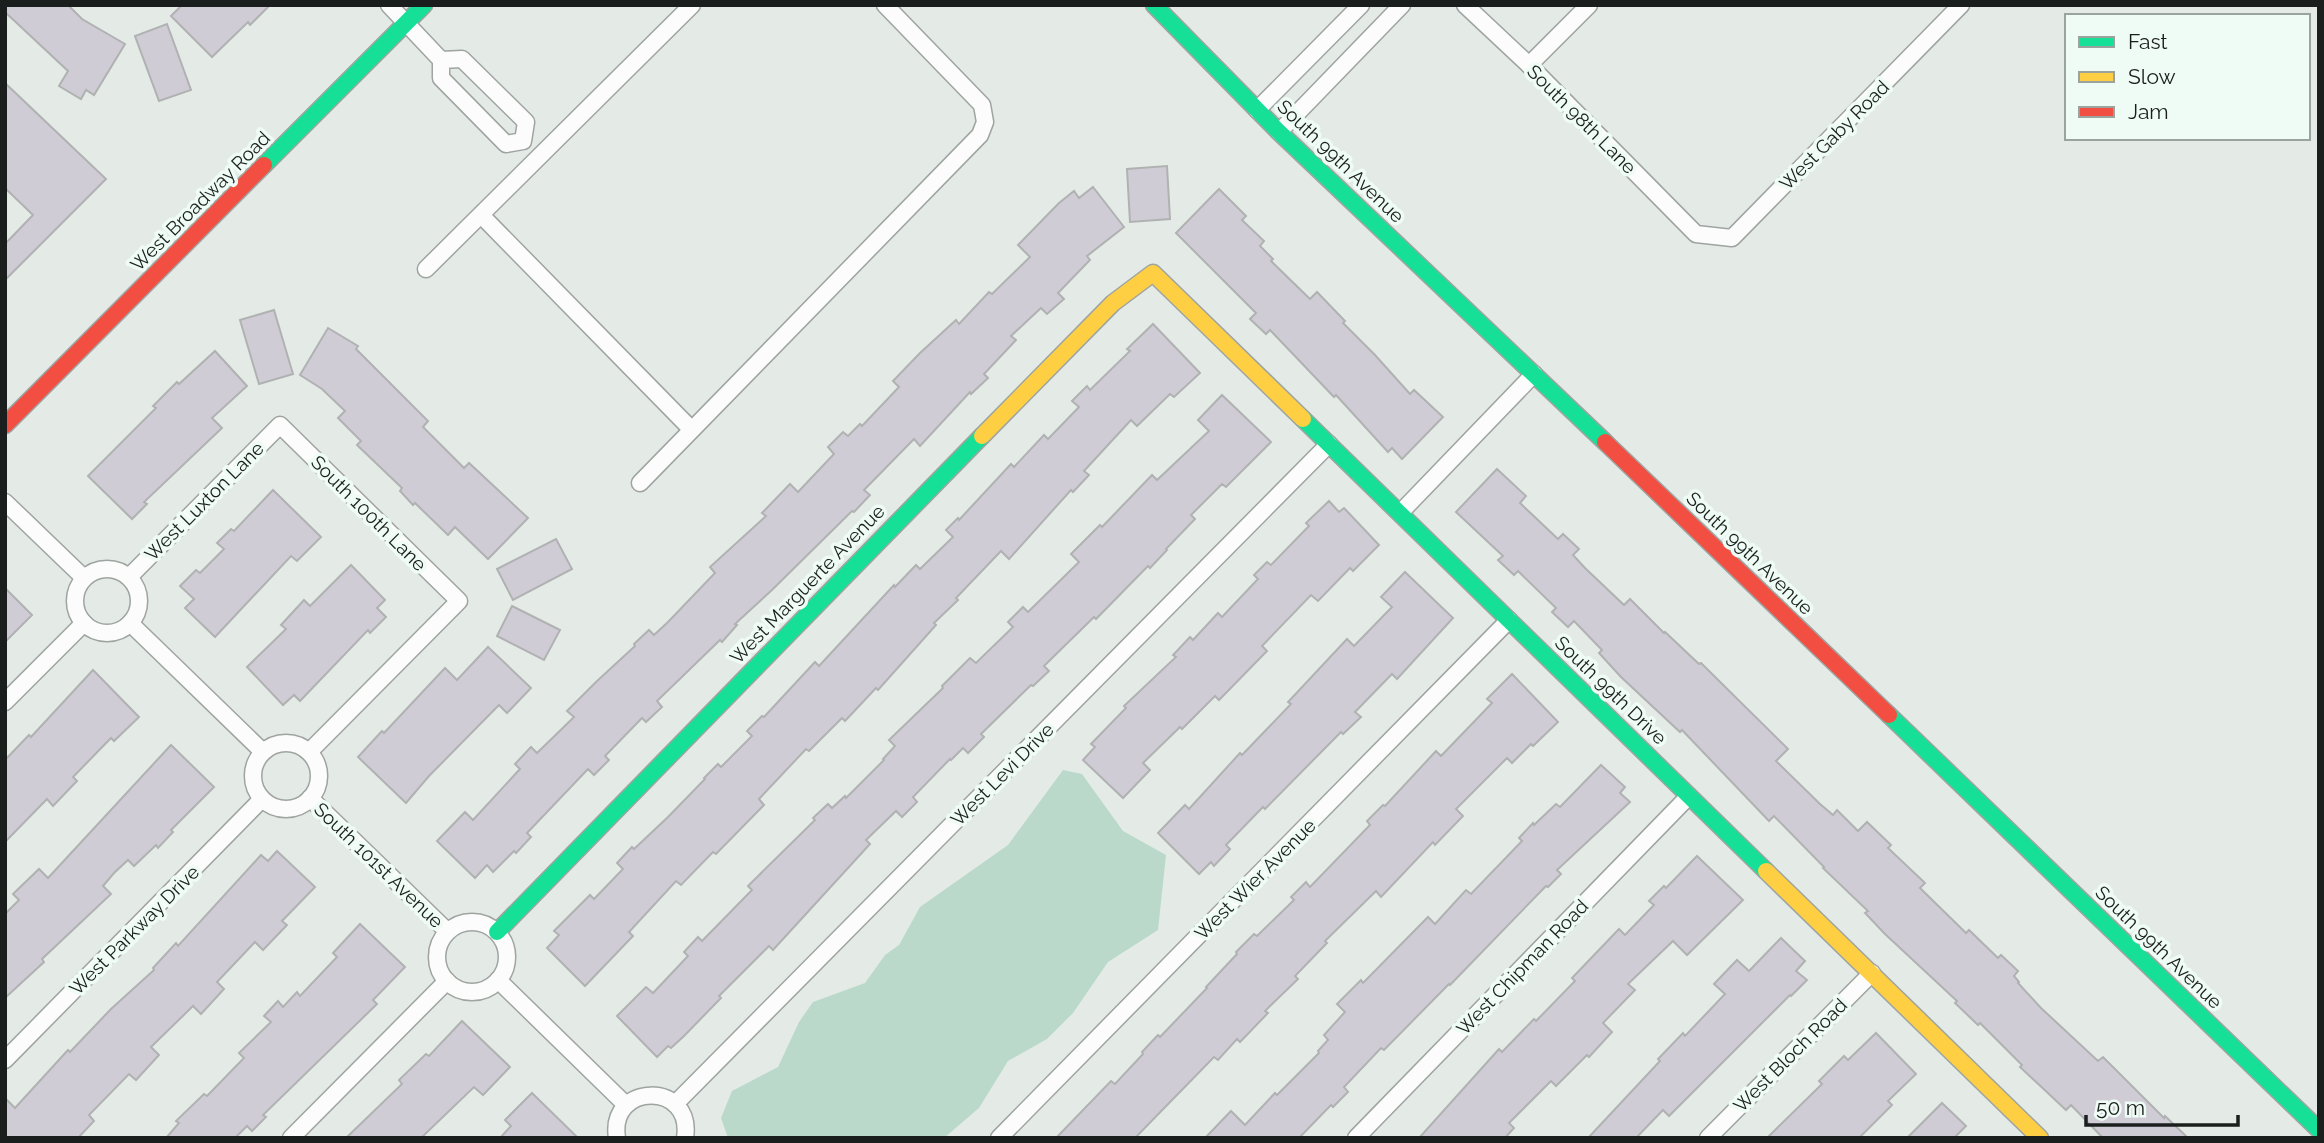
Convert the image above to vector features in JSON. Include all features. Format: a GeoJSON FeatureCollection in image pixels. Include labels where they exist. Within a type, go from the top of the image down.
{"type":"FeatureCollection","features":[{"type":"Feature","properties":{"kind":"main road","name":"West Broadway Road"},"geometry":{"type":"LineString","coordinates":[[5,425],[424,5]]}},
{"type":"Feature","properties":{"kind":"main road","name":"South 99th Avenue"},"geometry":{"type":"LineString","coordinates":[[1154,5],[1279,132],[2319,1130]]}},
{"type":"Feature","properties":{"kind":"main road","name":"South 99th Drive"},"geometry":{"type":"LineString","coordinates":[[1153,273],[2040,1138]]}},
{"type":"Feature","properties":{"kind":"main road","name":"West Marguerte Avenue"},"geometry":{"type":"LineString","coordinates":[[497,932],[1113,303],[1153,273]]}},
{"type":"Feature","properties":{"kind":"street"},"geometry":{"type":"LineString","coordinates":[[389,5],[441,60],[441,78],[506,144],[523,141]]}},
{"type":"Feature","properties":{"kind":"street"},"geometry":{"type":"LineString","coordinates":[[426,269],[692,5]]}},
{"type":"Feature","properties":{"kind":"street"},"geometry":{"type":"LineString","coordinates":[[640,483],[980,135],[985,122],[982,105],[885,5]]}},
{"type":"Feature","properties":{"kind":"street"},"geometry":{"type":"LineString","coordinates":[[1257,110],[1361,5]]}},
{"type":"Feature","properties":{"kind":"street"},"geometry":{"type":"LineString","coordinates":[[1279,132],[1402,5]]}},
{"type":"Feature","properties":{"kind":"street","name":"South 98th Lane"},"geometry":{"type":"LineString","coordinates":[[1465,5],[1529,65],[1696,234]]}},
{"type":"Feature","properties":{"kind":"street"},"geometry":{"type":"LineString","coordinates":[[1529,65],[1588,5]]}},
{"type":"Feature","properties":{"kind":"street","name":"West Gaby Road"},"geometry":{"type":"LineString","coordinates":[[1696,234],[1731,239],[1961,5]]}},
{"type":"Feature","properties":{"kind":"street"},"geometry":{"type":"LineString","coordinates":[[441,60],[462,59],[517,113],[526,122],[523,141]]}},
{"type":"Feature","properties":{"kind":"street"},"geometry":{"type":"LineString","coordinates":[[523,141],[539,157]]}},
{"type":"Feature","properties":{"kind":"street"},"geometry":{"type":"LineString","coordinates":[[481,215],[691,429]]}},
{"type":"Feature","properties":{"kind":"street"},"geometry":{"type":"LineString","coordinates":[[1400,513],[1534,374]]}},
{"type":"Feature","properties":{"kind":"street","name":"West Luxton Lane"},"geometry":{"type":"LineString","coordinates":[[129,577],[280,425]]}},
{"type":"Feature","properties":{"kind":"street","name":"South 100th Lane"},"geometry":{"type":"LineString","coordinates":[[280,425],[459,601],[309,752]]}},
{"type":"Feature","properties":{"kind":"street","name":"West Levi Drive"},"geometry":{"type":"LineString","coordinates":[[675,1104],[1329,444]]}},
{"type":"Feature","properties":{"kind":"street"},"geometry":{"type":"LineString","coordinates":[[5,502],[84,578]]}},
{"type":"Feature","properties":{"kind":"street"},"geometry":{"type":"LineString","coordinates":[[111,569],[129,577],[139,595],[136,615],[130,624],[123,629],[106,633],[84,623],[79,617],[75,601],[84,578],[92,572],[111,569]]}},
{"type":"Feature","properties":{"kind":"street","name":"West Wier Avenue"},"geometry":{"type":"LineString","coordinates":[[999,1138],[1509,620]]}},
{"type":"Feature","properties":{"kind":"street"},"geometry":{"type":"LineString","coordinates":[[5,702],[84,623]]}},
{"type":"Feature","properties":{"kind":"street"},"geometry":{"type":"LineString","coordinates":[[130,624],[263,752]]}},
{"type":"Feature","properties":{"kind":"street"},"geometry":{"type":"LineString","coordinates":[[279,743],[289,743],[300,745],[309,752],[319,770],[319,781],[310,798],[300,806],[290,809],[279,808],[262,799],[256,790],[253,772],[263,752],[279,743]]}},
{"type":"Feature","properties":{"kind":"street","name":"West Chipman Road"},"geometry":{"type":"LineString","coordinates":[[1356,1138],[1689,796]]}},
{"type":"Feature","properties":{"kind":"street","name":"South 101st Avenue"},"geometry":{"type":"LineString","coordinates":[[310,798],[447,931]]}},
{"type":"Feature","properties":{"kind":"street","name":"West Parkway Drive"},"geometry":{"type":"LineString","coordinates":[[5,1060],[262,799]]}},
{"type":"Feature","properties":{"kind":"street"},"geometry":{"type":"LineString","coordinates":[[472,921],[497,932],[506,947],[507,965],[498,980],[483,991],[455,988],[438,970],[436,953],[447,931],[472,921]]}},
{"type":"Feature","properties":{"kind":"street","name":"West Bloch Road"},"geometry":{"type":"LineString","coordinates":[[1708,1138],[1872,973]]}},
{"type":"Feature","properties":{"kind":"street"},"geometry":{"type":"LineString","coordinates":[[498,980],[626,1105]]}},
{"type":"Feature","properties":{"kind":"street"},"geometry":{"type":"LineString","coordinates":[[291,1138],[447,981]]}},
{"type":"Feature","properties":{"kind":"street"},"geometry":{"type":"LineString","coordinates":[[617,1138],[618,1118],[626,1105],[635,1098],[656,1095],[675,1104],[682,1113],[686,1123],[685,1138]]}},
{"type":"Feature","properties":{"kind":"green space"},"geometry":{"type":"Polygon","coordinates":[[[1063,770],[1082,774],[1123,831],[1166,855],[1158,930],[1108,962],[1073,1013],[1047,1039],[1008,1061],[979,1108],[944,1138],[728,1138],[721,1118],[732,1091],[778,1067],[799,1022],[813,1002],[865,983],[885,955],[899,945],[920,907],[1008,845],[1063,770]]]}},
{"type":"Feature","properties":{"kind":"building"},"geometry":{"type":"Polygon","coordinates":[[[5,5],[68,5],[82,19],[125,44],[94,95],[86,90],[81,99],[59,86],[68,71],[5,12],[5,5]]]}},
{"type":"Feature","properties":{"kind":"building"},"geometry":{"type":"Polygon","coordinates":[[[182,5],[270,5],[212,57],[171,16],[182,5]]]}},
{"type":"Feature","properties":{"kind":"building"},"geometry":{"type":"Polygon","coordinates":[[[167,24],[191,90],[159,101],[135,36],[167,24]]]}},
{"type":"Feature","properties":{"kind":"building"},"geometry":{"type":"Polygon","coordinates":[[[5,83],[106,179],[5,280],[5,244],[33,215],[5,188],[5,83]]]}},
{"type":"Feature","properties":{"kind":"building"},"geometry":{"type":"Polygon","coordinates":[[[1167,166],[1170,219],[1130,222],[1127,169],[1167,166]]]}},
{"type":"Feature","properties":{"kind":"building"},"geometry":{"type":"Polygon","coordinates":[[[1093,187],[1124,227],[1087,256],[1090,260],[1058,293],[1064,299],[1047,314],[1041,308],[1011,336],[1016,340],[984,374],[988,378],[971,394],[970,392],[920,446],[914,439],[864,490],[870,495],[854,512],[735,624],[737,625],[722,642],[720,640],[657,701],[662,707],[646,722],[642,718],[605,756],[609,760],[594,775],[588,769],[527,833],[531,837],[516,853],[514,851],[493,872],[487,865],[475,878],[437,841],[465,812],[473,820],[520,769],[515,764],[531,747],[537,753],[574,717],[567,711],[635,646],[634,644],[649,630],[654,635],[668,622],[715,573],[710,567],[766,516],[762,513],[790,484],[798,492],[834,454],[828,447],[843,432],[848,436],[860,424],[862,426],[899,387],[893,381],[920,353],[956,320],[959,324],[989,292],[992,294],[1030,257],[1018,245],[1059,203],[1074,191],[1079,198],[1093,187]]]}},
{"type":"Feature","properties":{"kind":"building"},"geometry":{"type":"Polygon","coordinates":[[[1219,189],[1246,216],[1242,220],[1264,241],[1260,246],[1273,259],[1271,261],[1310,299],[1317,292],[1410,394],[1414,390],[1443,417],[1402,459],[1392,448],[1388,452],[1336,395],[1334,397],[1270,330],[1266,334],[1250,319],[1256,313],[1176,233],[1219,189]]]}},
{"type":"Feature","properties":{"kind":"building"},"geometry":{"type":"Polygon","coordinates":[[[274,310],[293,374],[259,384],[240,320],[274,310]]]}},
{"type":"Feature","properties":{"kind":"building"},"geometry":{"type":"Polygon","coordinates":[[[1153,324],[1200,373],[1174,397],[1170,394],[1137,426],[1131,420],[1084,471],[1089,475],[1073,492],[1071,490],[1009,559],[1001,551],[956,598],[958,600],[934,623],[936,625],[878,690],[876,688],[845,721],[842,718],[809,751],[806,749],[759,799],[764,805],[681,885],[676,881],[629,932],[633,936],[585,986],[547,948],[559,935],[554,931],[590,895],[594,899],[623,869],[617,863],[668,817],[718,764],[721,767],[752,736],[747,731],[764,717],[815,662],[819,666],[894,585],[895,587],[916,565],[920,569],[953,537],[946,530],[958,518],[959,520],[1011,464],[1014,467],[1044,435],[1048,439],[1079,407],[1072,401],[1087,386],[1090,390],[1153,324]]]}},
{"type":"Feature","properties":{"kind":"building"},"geometry":{"type":"Polygon","coordinates":[[[328,328],[358,346],[356,349],[428,421],[423,427],[464,468],[469,463],[528,518],[488,559],[455,527],[448,535],[415,503],[413,505],[400,491],[402,488],[357,445],[361,441],[338,418],[345,411],[322,389],[300,375],[328,328]]]}},
{"type":"Feature","properties":{"kind":"building"},"geometry":{"type":"Polygon","coordinates":[[[215,351],[247,386],[212,418],[222,428],[144,502],[147,504],[132,519],[88,476],[156,408],[153,406],[177,382],[179,384],[215,351]]]}},
{"type":"Feature","properties":{"kind":"building"},"geometry":{"type":"Polygon","coordinates":[[[1222,395],[1271,442],[1226,487],[1222,484],[1191,515],[1195,519],[1167,550],[1044,666],[1049,671],[981,734],[984,737],[968,753],[963,748],[950,759],[913,797],[917,802],[902,817],[896,811],[866,840],[870,844],[773,950],[769,946],[684,1036],[657,1057],[617,1016],[646,987],[653,993],[688,956],[684,952],[698,937],[702,941],[752,890],[748,886],[815,820],[813,818],[828,804],[832,808],[845,796],[846,798],[884,760],[895,746],[889,740],[943,688],[942,686],[970,658],[976,663],[1013,627],[1008,622],[1023,607],[1028,612],[1079,562],[1071,554],[1100,525],[1102,527],[1152,475],[1157,480],[1209,431],[1198,420],[1222,395]]]}},
{"type":"Feature","properties":{"kind":"building"},"geometry":{"type":"Polygon","coordinates":[[[1497,469],[1526,496],[1520,503],[1558,539],[1563,534],[1579,549],[1573,555],[1585,568],[1624,605],[1630,599],[1664,633],[1701,663],[1788,749],[1776,761],[1820,804],[1833,815],[1837,810],[1858,831],[1867,822],[1891,845],[1888,848],[1925,883],[1920,888],[1966,933],[1969,930],[1998,958],[2001,955],[2018,971],[2014,976],[2018,983],[2041,1008],[2098,1061],[2103,1057],[2188,1138],[2103,1138],[2071,1105],[2066,1110],[2020,1067],[2022,1065],[1980,1023],[1978,1025],[1955,1003],[1957,1001],[1885,934],[1865,913],[1868,911],[1774,816],[1769,821],[1682,730],[1680,732],[1621,677],[1599,653],[1602,650],[1574,621],[1568,627],[1552,612],[1556,608],[1518,571],[1514,575],[1498,560],[1503,556],[1456,512],[1497,469]]]}},
{"type":"Feature","properties":{"kind":"building"},"geometry":{"type":"Polygon","coordinates":[[[273,490],[321,537],[297,561],[291,556],[215,637],[185,608],[194,599],[180,586],[196,570],[200,573],[224,549],[217,543],[231,529],[234,531],[273,490]]]}},
{"type":"Feature","properties":{"kind":"building"},"geometry":{"type":"Polygon","coordinates":[[[1329,501],[1339,512],[1344,508],[1379,545],[1353,571],[1350,568],[1318,601],[1311,595],[1262,646],[1267,651],[1219,700],[1215,696],[1143,763],[1150,770],[1123,798],[1083,760],[1095,747],[1091,744],[1126,708],[1124,706],[1176,657],[1173,655],[1190,637],[1193,640],[1218,613],[1222,617],[1258,579],[1254,575],[1267,562],[1271,565],[1309,526],[1306,523],[1329,501]]]}},
{"type":"Feature","properties":{"kind":"building"},"geometry":{"type":"Polygon","coordinates":[[[556,539],[572,569],[513,600],[497,569],[556,539]]]}},
{"type":"Feature","properties":{"kind":"building"},"geometry":{"type":"Polygon","coordinates":[[[351,565],[385,600],[377,608],[386,617],[370,633],[368,630],[300,701],[294,695],[283,705],[247,667],[286,629],[281,625],[304,600],[310,606],[351,565]]]}},
{"type":"Feature","properties":{"kind":"building"},"geometry":{"type":"Polygon","coordinates":[[[1405,572],[1453,618],[1397,679],[1392,674],[1355,712],[1361,717],[1343,734],[1341,732],[1226,845],[1230,849],[1214,866],[1211,862],[1199,874],[1158,833],[1185,805],[1189,809],[1240,753],[1242,755],[1291,704],[1288,702],[1347,639],[1354,646],[1392,607],[1381,597],[1405,572]]]}},
{"type":"Feature","properties":{"kind":"building"},"geometry":{"type":"Polygon","coordinates":[[[5,588],[32,615],[5,642],[5,588]]]}},
{"type":"Feature","properties":{"kind":"building"},"geometry":{"type":"Polygon","coordinates":[[[512,606],[560,630],[544,660],[497,636],[512,606]]]}},
{"type":"Feature","properties":{"kind":"building"},"geometry":{"type":"Polygon","coordinates":[[[488,647],[531,688],[507,713],[499,705],[406,803],[358,757],[445,668],[457,680],[488,647]]]}},
{"type":"Feature","properties":{"kind":"building"},"geometry":{"type":"Polygon","coordinates":[[[93,670],[139,717],[114,741],[111,738],[73,777],[77,781],[53,806],[47,799],[5,842],[5,760],[29,735],[31,737],[93,670]]]}},
{"type":"Feature","properties":{"kind":"building"},"geometry":{"type":"Polygon","coordinates":[[[1512,674],[1558,722],[1512,763],[1507,758],[1456,809],[1463,816],[1435,845],[1433,842],[1381,897],[1376,891],[1325,941],[1327,943],[1295,976],[1298,979],[1265,1011],[1268,1013],[1240,1042],[1237,1039],[1218,1060],[1214,1057],[1135,1138],[1056,1138],[1111,1081],[1115,1084],[1158,1035],[1160,1037],[1207,988],[1236,952],[1254,934],[1257,936],[1294,900],[1291,897],[1306,882],[1310,887],[1370,825],[1367,821],[1385,806],[1436,751],[1441,756],[1492,703],[1487,699],[1512,674]]]}},
{"type":"Feature","properties":{"kind":"building"},"geometry":{"type":"Polygon","coordinates":[[[171,745],[214,787],[171,830],[173,832],[158,848],[156,845],[134,866],[128,860],[114,873],[103,886],[111,894],[5,998],[5,914],[19,900],[13,894],[39,869],[48,878],[171,745]]]}},
{"type":"Feature","properties":{"kind":"building"},"geometry":{"type":"Polygon","coordinates":[[[1601,765],[1625,787],[1620,793],[1630,802],[1557,870],[1561,874],[1546,886],[1450,985],[1384,1050],[1381,1048],[1344,1087],[1348,1092],[1333,1107],[1331,1105],[1299,1138],[1205,1138],[1231,1111],[1245,1125],[1275,1093],[1277,1095],[1319,1053],[1328,1040],[1324,1035],[1345,1012],[1337,1004],[1361,980],[1363,983],[1428,917],[1435,924],[1466,890],[1471,894],[1522,841],[1519,838],[1533,823],[1534,825],[1556,804],[1560,807],[1601,765]]]}},
{"type":"Feature","properties":{"kind":"building"},"geometry":{"type":"Polygon","coordinates":[[[277,851],[315,887],[282,921],[287,925],[263,950],[255,942],[217,982],[224,989],[201,1014],[193,1006],[151,1047],[159,1055],[136,1080],[129,1074],[89,1115],[94,1121],[78,1138],[5,1138],[5,1098],[15,1108],[68,1050],[70,1052],[111,1009],[154,970],[176,943],[178,946],[261,855],[268,861],[277,851]]]}},
{"type":"Feature","properties":{"kind":"building"},"geometry":{"type":"Polygon","coordinates":[[[1697,856],[1743,900],[1687,955],[1673,941],[1628,984],[1635,990],[1603,1023],[1612,1032],[1589,1057],[1587,1055],[1556,1086],[1551,1081],[1509,1123],[1514,1128],[1505,1138],[1419,1138],[1499,1049],[1502,1052],[1534,1019],[1536,1021],[1575,981],[1572,978],[1619,929],[1625,935],[1654,905],[1649,901],[1664,886],[1666,888],[1697,856]]]}},
{"type":"Feature","properties":{"kind":"building"},"geometry":{"type":"Polygon","coordinates":[[[360,924],[405,967],[373,1000],[377,1004],[263,1115],[266,1117],[252,1131],[247,1126],[235,1138],[166,1138],[179,1123],[176,1121],[204,1094],[207,1096],[244,1058],[239,1053],[271,1022],[264,1016],[278,1001],[283,1007],[297,992],[300,996],[337,957],[333,953],[360,924]]]}},
{"type":"Feature","properties":{"kind":"building"},"geometry":{"type":"Polygon","coordinates":[[[1781,938],[1805,961],[1796,971],[1807,980],[1669,1116],[1663,1110],[1636,1138],[1588,1138],[1660,1061],[1658,1059],[1683,1033],[1685,1036],[1725,994],[1714,984],[1737,960],[1749,971],[1781,938]]]}},
{"type":"Feature","properties":{"kind":"building"},"geometry":{"type":"Polygon","coordinates":[[[462,1021],[510,1067],[483,1095],[474,1087],[421,1138],[346,1138],[402,1084],[399,1080],[426,1054],[429,1056],[462,1021]]]}},
{"type":"Feature","properties":{"kind":"building"},"geometry":{"type":"Polygon","coordinates":[[[1876,1033],[1916,1074],[1888,1101],[1892,1105],[1859,1138],[1767,1138],[1822,1084],[1819,1081],[1844,1056],[1848,1060],[1876,1033]]]}},
{"type":"Feature","properties":{"kind":"building"},"geometry":{"type":"Polygon","coordinates":[[[532,1093],[578,1138],[500,1138],[511,1126],[505,1120],[532,1093]]]}},
{"type":"Feature","properties":{"kind":"building"},"geometry":{"type":"Polygon","coordinates":[[[1942,1103],[1966,1126],[1954,1138],[1907,1138],[1942,1103]]]}},
{"type":"Feature","properties":{"kind":"traffic: fast"},"geometry":{"type":"LineString","coordinates":[[264,165],[424,5]]}},
{"type":"Feature","properties":{"kind":"traffic: fast"},"geometry":{"type":"LineString","coordinates":[[1154,5],[1279,132],[1605,442]]}},
{"type":"Feature","properties":{"kind":"traffic: fast"},"geometry":{"type":"LineString","coordinates":[[1303,419],[1766,871]]}},
{"type":"Feature","properties":{"kind":"traffic: fast"},"geometry":{"type":"LineString","coordinates":[[497,932],[982,436]]}},
{"type":"Feature","properties":{"kind":"traffic: fast"},"geometry":{"type":"LineString","coordinates":[[1889,715],[2319,1130]]}},
{"type":"Feature","properties":{"kind":"traffic: slow"},"geometry":{"type":"LineString","coordinates":[[982,436],[1113,303],[1153,273],[1303,419]]}},
{"type":"Feature","properties":{"kind":"traffic: slow"},"geometry":{"type":"LineString","coordinates":[[1766,871],[2040,1138]]}},
{"type":"Feature","properties":{"kind":"traffic: jam"},"geometry":{"type":"LineString","coordinates":[[5,425],[264,165]]}},
{"type":"Feature","properties":{"kind":"traffic: jam"},"geometry":{"type":"LineString","coordinates":[[1605,442],[1889,715]]}}]}
